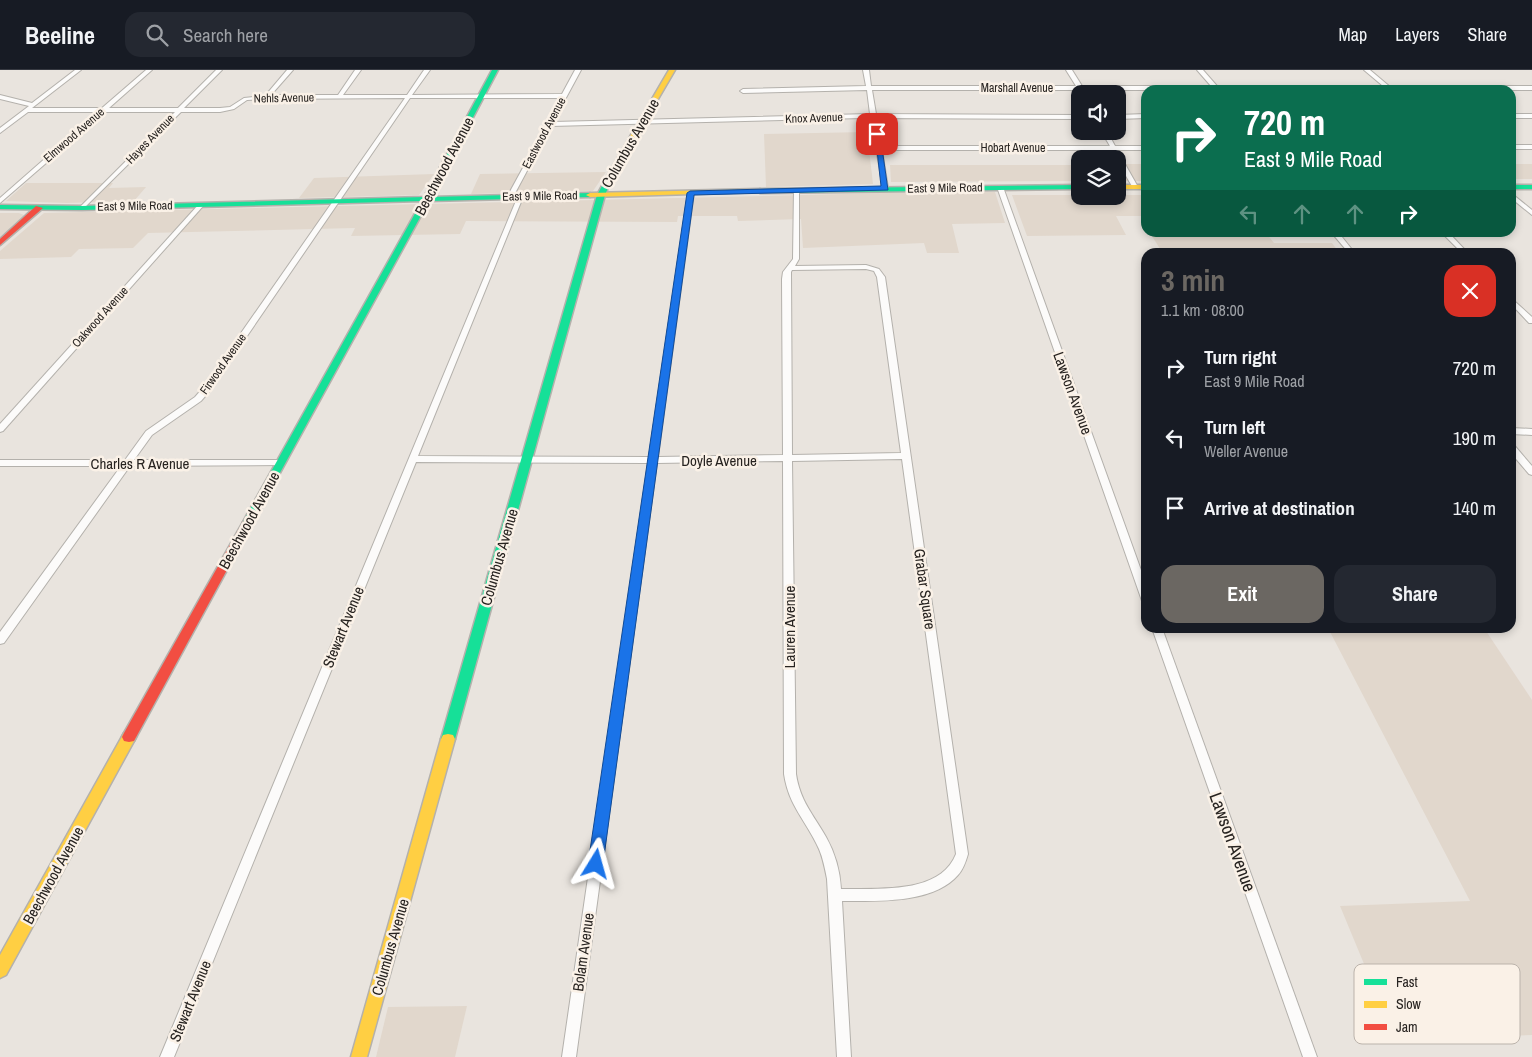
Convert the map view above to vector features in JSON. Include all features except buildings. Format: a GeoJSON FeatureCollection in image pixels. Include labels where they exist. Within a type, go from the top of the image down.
{"type":"FeatureCollection","features":[{"type":"Feature","properties":{"kind":"street"},"geometry":{"type":"LineString","coordinates":[[0,131],[78,70]]}},
{"type":"Feature","properties":{"kind":"street","name":"Elmwood Avenue"},"geometry":{"type":"LineString","coordinates":[[0,200],[149,70]]}},
{"type":"Feature","properties":{"kind":"street","name":"Hayes Avenue"},"geometry":{"type":"LineString","coordinates":[[82,208],[219,70]]}},
{"type":"Feature","properties":{"kind":"street"},"geometry":{"type":"LineString","coordinates":[[267,97],[290,70]]}},
{"type":"Feature","properties":{"kind":"street"},"geometry":{"type":"LineString","coordinates":[[339,97],[358,70]]}},
{"type":"Feature","properties":{"kind":"street","name":"Firwood Avenue"},"geometry":{"type":"LineString","coordinates":[[0,640],[154,429],[198,399],[205,391],[426,70]]}},
{"type":"Feature","properties":{"kind":"street","name":"Beechwood Avenue"},"geometry":{"type":"LineString","coordinates":[[0,970],[496,70]]}},
{"type":"Feature","properties":{"kind":"street","name":"Eastwood Avenue"},"geometry":{"type":"LineString","coordinates":[[515,197],[549,124],[578,70]]}},
{"type":"Feature","properties":{"kind":"street","name":"Columbus Avenue"},"geometry":{"type":"LineString","coordinates":[[359,1057],[601,195],[604,186],[672,70]]}},
{"type":"Feature","properties":{"kind":"street"},"geometry":{"type":"LineString","coordinates":[[866,70],[885,188]]}},
{"type":"Feature","properties":{"kind":"street"},"geometry":{"type":"LineString","coordinates":[[1069,70],[1078,85]]}},
{"type":"Feature","properties":{"kind":"street"},"geometry":{"type":"LineString","coordinates":[[1200,70],[1213,85]]}},
{"type":"Feature","properties":{"kind":"street"},"geometry":{"type":"LineString","coordinates":[[1367,70],[1384,85]]}},
{"type":"Feature","properties":{"kind":"street","name":"Marshall Avenue"},"geometry":{"type":"LineString","coordinates":[[743,91],[869,88],[1071,91]]}},
{"type":"Feature","properties":{"kind":"street","name":"Marshall Avenue"},"geometry":{"type":"LineString","coordinates":[[1516,88],[1532,88]]}},
{"type":"Feature","properties":{"kind":"street","name":"Marshall Avenue"},"geometry":{"type":"LineString","coordinates":[[1126,90],[1141,90]]}},
{"type":"Feature","properties":{"kind":"street","name":"Nehls Avenue"},"geometry":{"type":"LineString","coordinates":[[27,110],[225,110],[246,99],[267,97],[564,96]]}},
{"type":"Feature","properties":{"kind":"street"},"geometry":{"type":"LineString","coordinates":[[0,97],[33,105]]}},
{"type":"Feature","properties":{"kind":"street","name":"Knox Avenue"},"geometry":{"type":"LineString","coordinates":[[549,124],[874,116],[1071,117]]}},
{"type":"Feature","properties":{"kind":"street"},"geometry":{"type":"LineString","coordinates":[[1126,117],[1141,116]]}},
{"type":"Feature","properties":{"kind":"street"},"geometry":{"type":"LineString","coordinates":[[1516,116],[1532,116]]}},
{"type":"Feature","properties":{"kind":"street"},"geometry":{"type":"LineString","coordinates":[[1109,140],[1141,187]]}},
{"type":"Feature","properties":{"kind":"street"},"geometry":{"type":"LineString","coordinates":[[1516,147],[1532,147]]}},
{"type":"Feature","properties":{"kind":"street","name":"Hobart Avenue"},"geometry":{"type":"LineString","coordinates":[[880,148],[1141,148]]}},
{"type":"Feature","properties":{"kind":"street","name":"Lawson Avenue"},"geometry":{"type":"LineString","coordinates":[[1000,187],[1141,584]]}},
{"type":"Feature","properties":{"kind":"street","name":"East 9 Mile Road"},"geometry":{"type":"LineString","coordinates":[[0,207],[82,208],[885,188],[1071,187]]}},
{"type":"Feature","properties":{"kind":"street"},"geometry":{"type":"LineString","coordinates":[[1126,187],[1141,187]]}},
{"type":"Feature","properties":{"kind":"street"},"geometry":{"type":"LineString","coordinates":[[1516,187],[1532,187]]}},
{"type":"Feature","properties":{"kind":"street","name":"Lauren Avenue"},"geometry":{"type":"LineString","coordinates":[[796,190],[797,252],[796,259],[786,275],[786,459],[791,782],[794,797],[827,852],[836,895],[844,1057]]}},
{"type":"Feature","properties":{"kind":"street","name":"Bolam Avenue"},"geometry":{"type":"LineString","coordinates":[[569,1057],[690,193]]}},
{"type":"Feature","properties":{"kind":"street","name":"Stewart Avenue"},"geometry":{"type":"LineString","coordinates":[[167,1057],[412,459],[515,197]]}},
{"type":"Feature","properties":{"kind":"street"},"geometry":{"type":"LineString","coordinates":[[1516,199],[1532,213]]}},
{"type":"Feature","properties":{"kind":"street","name":"Oakwood Avenue"},"geometry":{"type":"LineString","coordinates":[[0,429],[201,205]]}},
{"type":"Feature","properties":{"kind":"street"},"geometry":{"type":"LineString","coordinates":[[0,243],[39,208]]}},
{"type":"Feature","properties":{"kind":"street"},"geometry":{"type":"LineString","coordinates":[[1338,237],[1348,248]]}},
{"type":"Feature","properties":{"kind":"street"},"geometry":{"type":"LineString","coordinates":[[1449,237],[1460,248]]}},
{"type":"Feature","properties":{"kind":"street","name":"Grabar Square"},"geometry":{"type":"LineString","coordinates":[[790,268],[866,266],[879,272],[962,854],[954,871],[942,881],[928,887],[912,892],[836,895]]}},
{"type":"Feature","properties":{"kind":"street"},"geometry":{"type":"LineString","coordinates":[[1516,305],[1532,321]]}},
{"type":"Feature","properties":{"kind":"street"},"geometry":{"type":"LineString","coordinates":[[1516,431],[1532,432]]}},
{"type":"Feature","properties":{"kind":"street"},"geometry":{"type":"LineString","coordinates":[[1516,454],[1532,472]]}},
{"type":"Feature","properties":{"kind":"street","name":"Doyle Avenue"},"geometry":{"type":"LineString","coordinates":[[412,459],[652,460],[906,456]]}},
{"type":"Feature","properties":{"kind":"street","name":"Charles R Avenue"},"geometry":{"type":"LineString","coordinates":[[0,463],[280,463]]}},
{"type":"Feature","properties":{"kind":"street","name":"Lawson Avenue"},"geometry":{"type":"LineString","coordinates":[[1159,633],[1310,1057]]}},
{"type":"Feature","properties":{"kind":"shaded area"},"geometry":{"type":"Polygon","coordinates":[[[867,132],[873,184],[766,187],[764,134],[867,132]]]}},
{"type":"Feature","properties":{"kind":"shaded area"},"geometry":{"type":"Polygon","coordinates":[[[1126,164],[1141,164],[1141,181],[1126,181],[1126,164]]]}},
{"type":"Feature","properties":{"kind":"shaded area"},"geometry":{"type":"Polygon","coordinates":[[[1516,164],[1532,164],[1532,179],[1516,179],[1516,164]]]}},
{"type":"Feature","properties":{"kind":"shaded area"},"geometry":{"type":"Polygon","coordinates":[[[890,165],[1071,165],[1071,181],[891,182],[890,165]]]}},
{"type":"Feature","properties":{"kind":"shaded area"},"geometry":{"type":"Polygon","coordinates":[[[606,172],[593,191],[471,194],[480,174],[606,172]]]}},
{"type":"Feature","properties":{"kind":"shaded area"},"geometry":{"type":"Polygon","coordinates":[[[434,174],[419,195],[299,198],[314,178],[434,174]]]}},
{"type":"Feature","properties":{"kind":"shaded area"},"geometry":{"type":"Polygon","coordinates":[[[26,183],[113,183],[109,188],[146,187],[134,201],[67,203],[6,201],[26,183]]]}},
{"type":"Feature","properties":{"kind":"shaded area"},"geometry":{"type":"Polygon","coordinates":[[[995,192],[1005,223],[952,224],[959,253],[927,253],[924,243],[803,248],[801,219],[738,221],[737,216],[678,216],[677,222],[466,221],[460,234],[351,236],[355,228],[148,233],[133,248],[79,249],[71,257],[0,259],[0,251],[44,213],[995,192]]]}},
{"type":"Feature","properties":{"kind":"shaded area"},"geometry":{"type":"Polygon","coordinates":[[[1012,195],[1071,195],[1071,205],[1126,205],[1126,195],[1141,195],[1141,216],[1116,216],[1126,235],[1027,236],[1012,195]]]}},
{"type":"Feature","properties":{"kind":"shaded area"},"geometry":{"type":"Polygon","coordinates":[[[0,213],[19,213],[24,215],[0,237],[0,213]]]}},
{"type":"Feature","properties":{"kind":"shaded area"},"geometry":{"type":"Polygon","coordinates":[[[1153,237],[1269,237],[1274,243],[1332,243],[1336,248],[1159,248],[1153,237]]]}},
{"type":"Feature","properties":{"kind":"shaded area"},"geometry":{"type":"Polygon","coordinates":[[[1331,633],[1487,633],[1532,700],[1532,1035],[1520,1036],[1520,964],[1364,964],[1340,906],[1470,901],[1331,633]]]}},
{"type":"Feature","properties":{"kind":"shaded area"},"geometry":{"type":"Polygon","coordinates":[[[467,1006],[455,1057],[376,1057],[388,1007],[467,1006]]]}},
{"type":"Feature","properties":{"kind":"traffic: fast"},"geometry":{"type":"LineString","coordinates":[[248,522],[424,204],[495,70]]}},
{"type":"Feature","properties":{"kind":"traffic: fast"},"geometry":{"type":"LineString","coordinates":[[448,739],[601,195],[610,176]]}},
{"type":"Feature","properties":{"kind":"traffic: fast"},"geometry":{"type":"LineString","coordinates":[[760,191],[1071,187]]}},
{"type":"Feature","properties":{"kind":"traffic: fast"},"geometry":{"type":"LineString","coordinates":[[1516,187],[1532,187]]}},
{"type":"Feature","properties":{"kind":"traffic: fast"},"geometry":{"type":"LineString","coordinates":[[0,207],[82,208],[590,195]]}},
{"type":"Feature","properties":{"kind":"traffic: slow"},"geometry":{"type":"LineString","coordinates":[[610,176],[672,70]]}},
{"type":"Feature","properties":{"kind":"traffic: slow"},"geometry":{"type":"LineString","coordinates":[[1126,187],[1141,187]]}},
{"type":"Feature","properties":{"kind":"traffic: slow"},"geometry":{"type":"LineString","coordinates":[[590,195],[760,191]]}},
{"type":"Feature","properties":{"kind":"traffic: slow"},"geometry":{"type":"LineString","coordinates":[[0,970],[129,737]]}},
{"type":"Feature","properties":{"kind":"traffic: slow"},"geometry":{"type":"LineString","coordinates":[[359,1057],[448,739]]}},
{"type":"Feature","properties":{"kind":"traffic: jam"},"geometry":{"type":"LineString","coordinates":[[0,243],[39,208]]}},
{"type":"Feature","properties":{"kind":"traffic: jam"},"geometry":{"type":"LineString","coordinates":[[129,737],[248,522]]}},
{"type":"Feature","properties":{"kind":"route"},"geometry":{"type":"LineString","coordinates":[[596,864],[690,193],[885,188],[877,134]]}}]}
